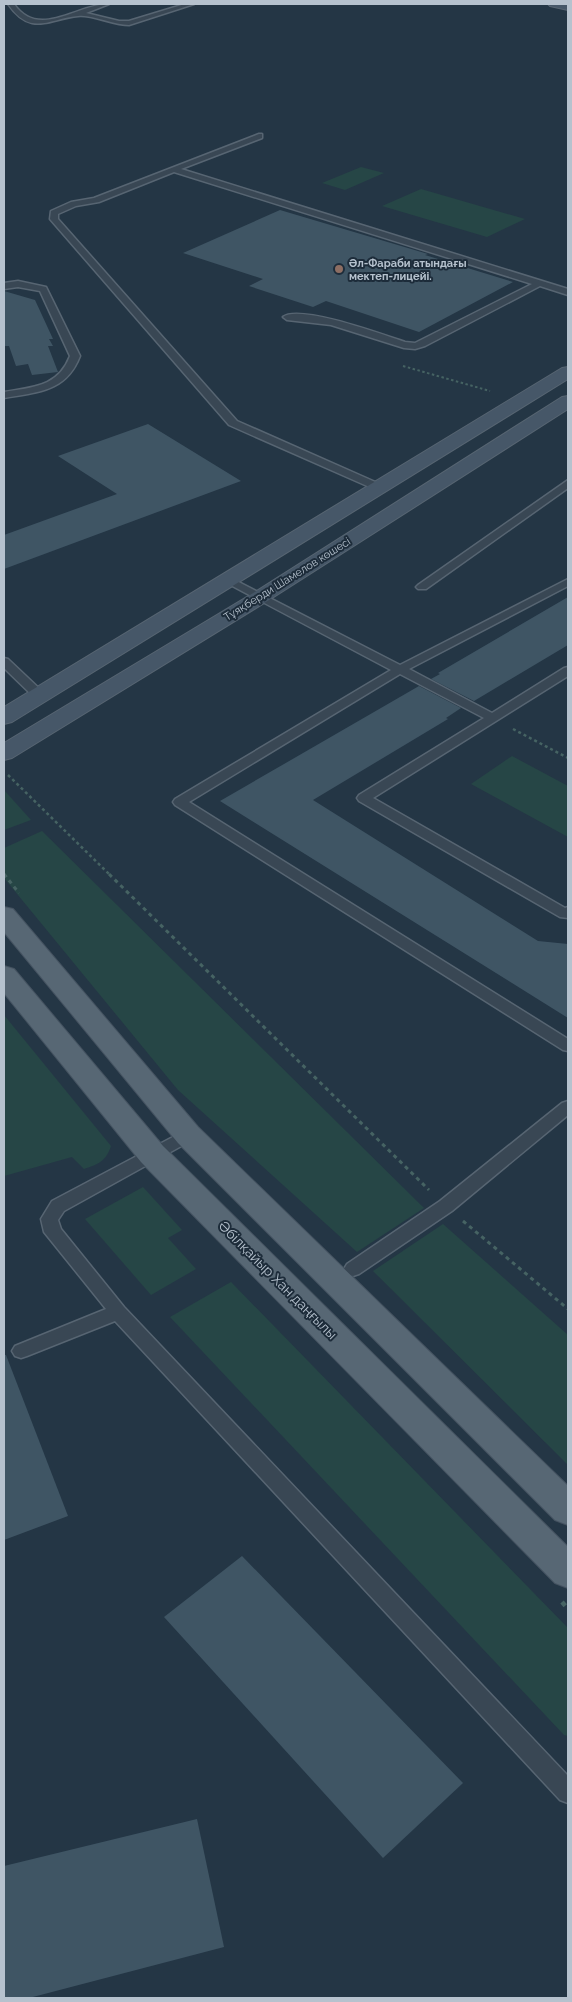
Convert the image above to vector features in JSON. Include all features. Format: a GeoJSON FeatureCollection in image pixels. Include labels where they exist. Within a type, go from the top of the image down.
{"type":"FeatureCollection","features":[{"type":"Feature","properties":{"kind":"main road"},"geometry":{"type":"LineString","coordinates":[[4,916],[188,1135],[568,1509]]}},
{"type":"Feature","properties":{"kind":"main road","name":"Әбілқайыр Хан даңғылы"},"geometry":{"type":"LineString","coordinates":[[4,975],[152,1154],[568,1571]]}},
{"type":"Feature","properties":{"kind":"street"},"geometry":{"type":"LineString","coordinates":[[554,4],[568,7]]}},
{"type":"Feature","properties":{"kind":"street"},"geometry":{"type":"LineString","coordinates":[[4,717],[568,372]]}},
{"type":"Feature","properties":{"kind":"street","name":"Тұяқберди Шамелов көшесі"},"geometry":{"type":"LineString","coordinates":[[4,753],[262,596],[568,401]]}},
{"type":"Feature","properties":{"kind":"lane"},"geometry":{"type":"LineString","coordinates":[[11,4],[14,11],[27,20],[36,22],[50,22],[106,4]]}},
{"type":"Feature","properties":{"kind":"lane"},"geometry":{"type":"LineString","coordinates":[[77,13],[119,23],[129,23],[191,4]]}},
{"type":"Feature","properties":{"kind":"lane"},"geometry":{"type":"LineString","coordinates":[[259,136],[96,200],[74,204],[54,213],[54,219],[233,423],[378,487]]}},
{"type":"Feature","properties":{"kind":"lane"},"geometry":{"type":"LineString","coordinates":[[174,170],[568,292]]}},
{"type":"Feature","properties":{"kind":"lane"},"geometry":{"type":"LineString","coordinates":[[287,317],[307,316],[323,319],[404,345],[415,346],[540,283]]}},
{"type":"Feature","properties":{"kind":"lane"},"geometry":{"type":"LineString","coordinates":[[4,286],[18,284],[43,289],[75,356],[72,368],[58,382],[4,395]]}},
{"type":"Feature","properties":{"kind":"lane"},"geometry":{"type":"LineString","coordinates":[[422,587],[568,483]]}},
{"type":"Feature","properties":{"kind":"lane"},"geometry":{"type":"LineString","coordinates":[[228,579],[493,718]]}},
{"type":"Feature","properties":{"kind":"lane"},"geometry":{"type":"LineString","coordinates":[[568,582],[401,670],[180,802],[568,1046]]}},
{"type":"Feature","properties":{"kind":"lane"},"geometry":{"type":"LineString","coordinates":[[4,662],[40,696]]}},
{"type":"Feature","properties":{"kind":"lane"},"geometry":{"type":"LineString","coordinates":[[568,671],[364,798],[565,914],[568,912]]}},
{"type":"Feature","properties":{"kind":"lane"},"geometry":{"type":"LineString","coordinates":[[353,1269],[446,1206],[568,1107]]}},
{"type":"Feature","properties":{"kind":"lane"},"geometry":{"type":"LineString","coordinates":[[188,1135],[58,1206],[49,1219],[53,1232],[118,1312],[568,1792]]}},
{"type":"Feature","properties":{"kind":"lane"},"geometry":{"type":"LineString","coordinates":[[21,1350],[118,1312]]}},
{"type":"Feature","properties":{"kind":"path"},"geometry":{"type":"LineString","coordinates":[[404,345],[384,359],[472,385],[520,402]]}},
{"type":"Feature","properties":{"kind":"path"},"geometry":{"type":"LineString","coordinates":[[493,718],[568,758]]}},
{"type":"Feature","properties":{"kind":"path"},"geometry":{"type":"LineString","coordinates":[[4,770],[446,1206],[568,1309]]}},
{"type":"Feature","properties":{"kind":"green space"},"geometry":{"type":"Polygon","coordinates":[[[361,167],[384,173],[345,190],[322,183],[361,167]]]}},
{"type":"Feature","properties":{"kind":"green space"},"geometry":{"type":"Polygon","coordinates":[[[421,189],[525,219],[487,237],[382,206],[421,189]]]}},
{"type":"Feature","properties":{"kind":"green space"},"geometry":{"type":"Polygon","coordinates":[[[512,756],[568,786],[568,837],[471,784],[512,756]]]}},
{"type":"Feature","properties":{"kind":"green space"},"geometry":{"type":"Polygon","coordinates":[[[4,790],[31,820],[4,830],[4,790]]]}},
{"type":"Feature","properties":{"kind":"green space"},"geometry":{"type":"Polygon","coordinates":[[[42,831],[424,1208],[357,1252],[178,1090],[4,878],[4,848],[42,831]]]}},
{"type":"Feature","properties":{"kind":"green space"},"geometry":{"type":"Polygon","coordinates":[[[4,1015],[111,1146],[104,1159],[98,1163],[84,1169],[72,1157],[4,1176],[4,1015]]]}},
{"type":"Feature","properties":{"kind":"green space"},"geometry":{"type":"Polygon","coordinates":[[[143,1187],[182,1230],[168,1238],[196,1269],[151,1295],[85,1219],[143,1187]]]}},
{"type":"Feature","properties":{"kind":"green space"},"geometry":{"type":"Polygon","coordinates":[[[443,1224],[568,1335],[568,1465],[373,1271],[443,1224]]]}},
{"type":"Feature","properties":{"kind":"green space"},"geometry":{"type":"Polygon","coordinates":[[[231,1282],[568,1628],[568,1736],[564,1735],[170,1317],[231,1282]]]}},
{"type":"Feature","properties":{"kind":"building"},"geometry":{"type":"Polygon","coordinates":[[[280,210],[428,254],[425,255],[513,282],[419,332],[326,301],[313,307],[249,286],[263,279],[183,253],[280,210]]]}},
{"type":"Feature","properties":{"kind":"building"},"geometry":{"type":"Polygon","coordinates":[[[4,291],[35,300],[53,339],[49,339],[53,346],[48,346],[58,372],[32,375],[28,364],[16,366],[9,346],[4,346],[4,291]]]}},
{"type":"Feature","properties":{"kind":"building"},"geometry":{"type":"Polygon","coordinates":[[[148,424],[241,481],[4,569],[4,535],[117,494],[58,456],[148,424]]]}},
{"type":"Feature","properties":{"kind":"building"},"geometry":{"type":"Polygon","coordinates":[[[568,597],[568,645],[474,701],[431,679],[440,674],[438,673],[568,597]]]}},
{"type":"Feature","properties":{"kind":"building"},"geometry":{"type":"Polygon","coordinates":[[[419,686],[461,708],[446,718],[448,719],[313,800],[538,941],[568,944],[568,1018],[220,801],[419,686]]]}},
{"type":"Feature","properties":{"kind":"building"},"geometry":{"type":"Polygon","coordinates":[[[4,1355],[6,1355],[68,1516],[4,1540],[4,1355]]]}},
{"type":"Feature","properties":{"kind":"building"},"geometry":{"type":"Polygon","coordinates":[[[242,1556],[463,1783],[383,1858],[164,1617],[242,1556]]]}},
{"type":"Feature","properties":{"kind":"building"},"geometry":{"type":"Polygon","coordinates":[[[197,1819],[224,1947],[29,1998],[4,1998],[4,1866],[197,1819]]]}},
{"type":"Feature","properties":{"kind":"place","name":"Әл-Фараби атындағы мектеп-лицейі."},"geometry":{"type":"Point","coordinates":[339,269]}}]}
